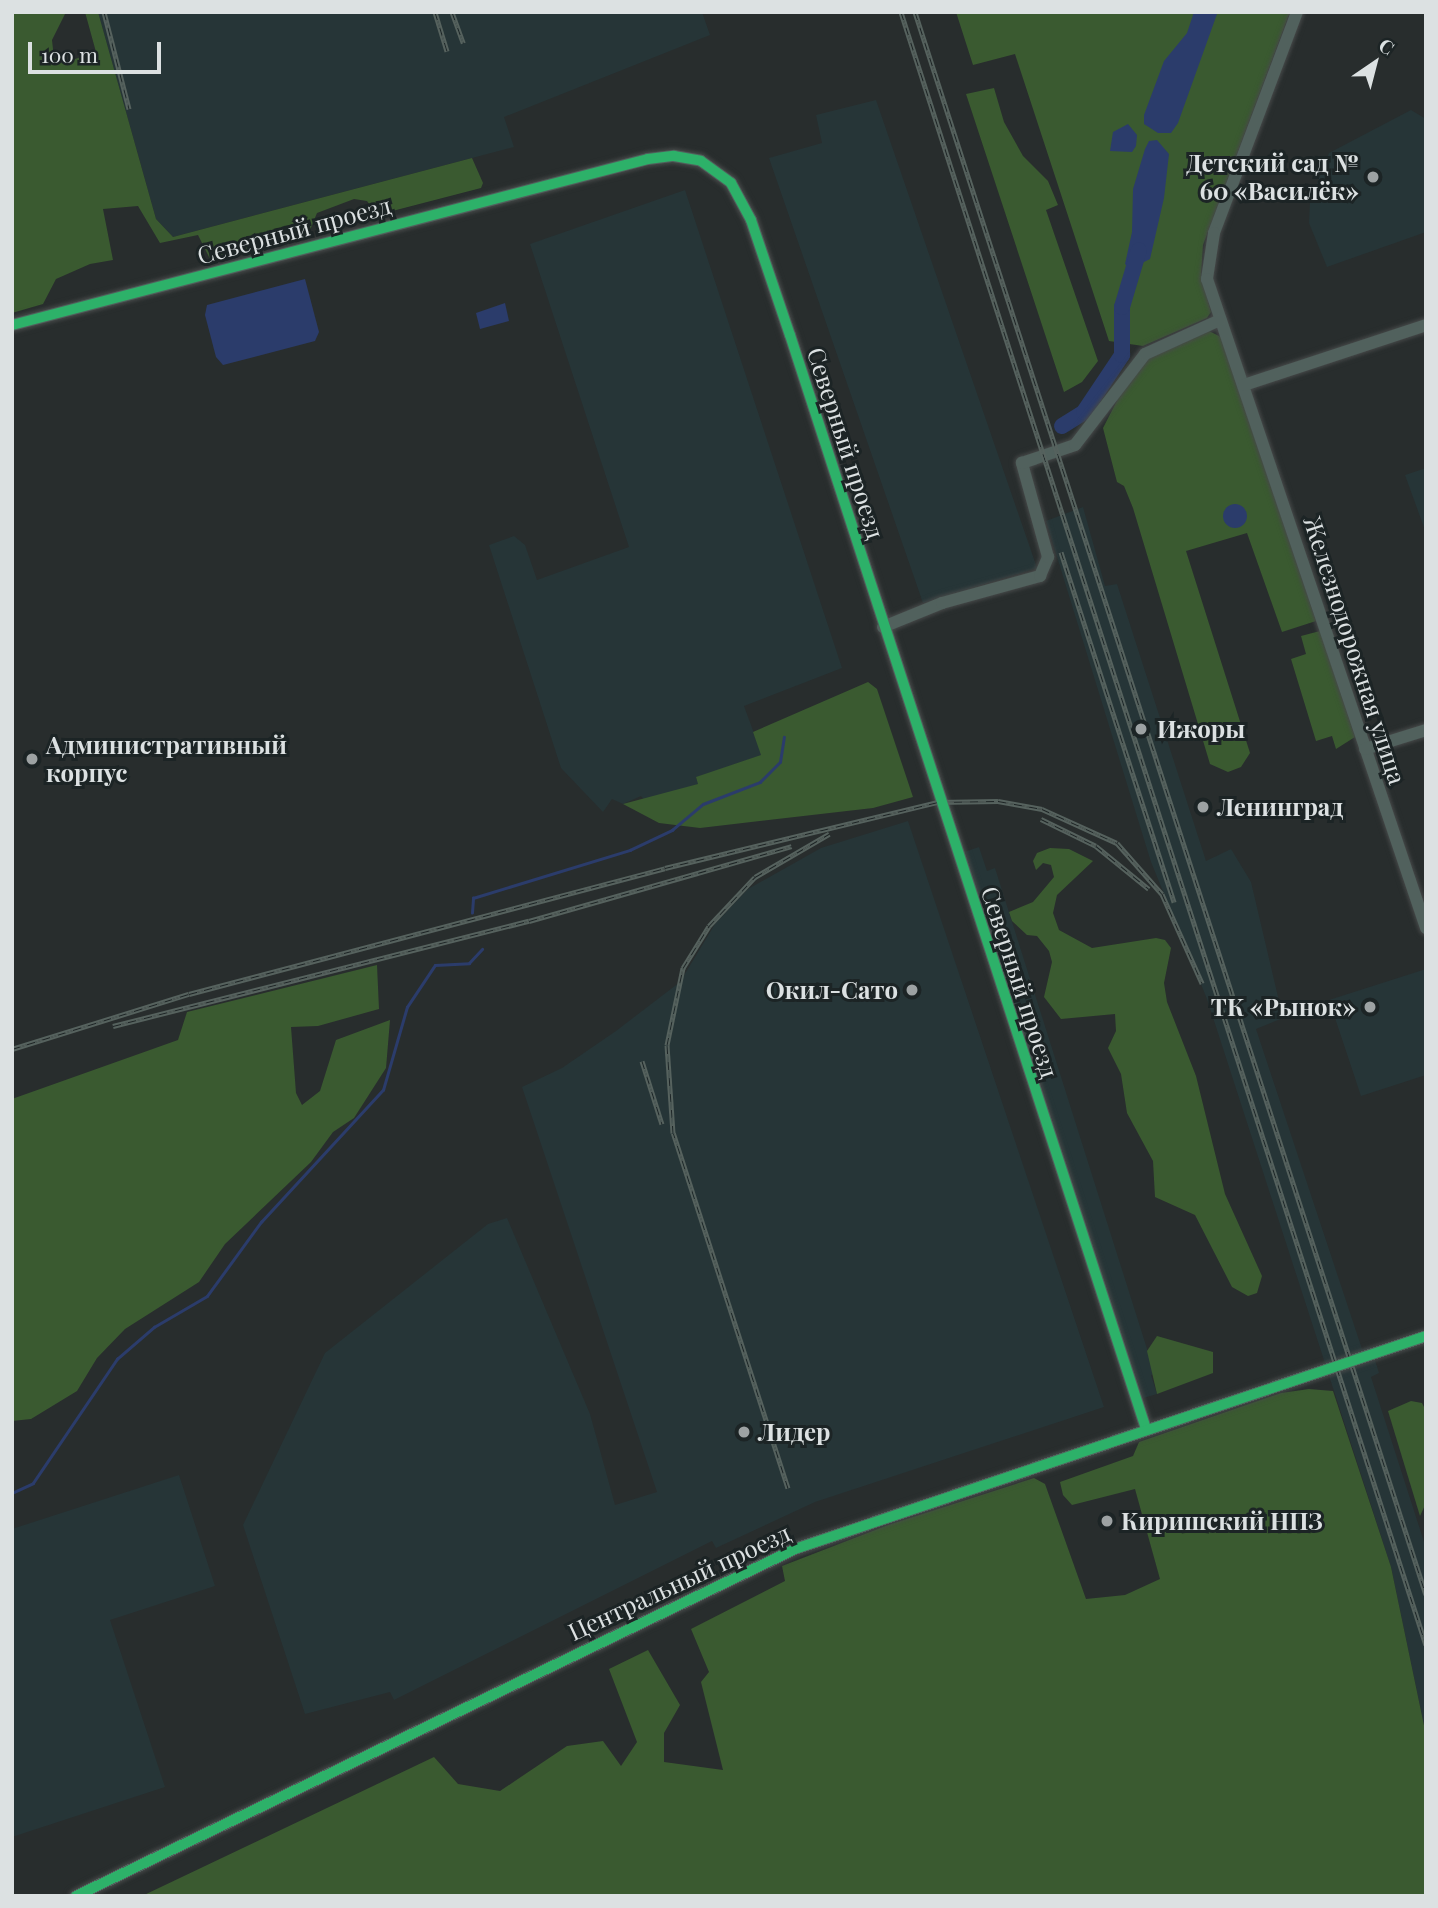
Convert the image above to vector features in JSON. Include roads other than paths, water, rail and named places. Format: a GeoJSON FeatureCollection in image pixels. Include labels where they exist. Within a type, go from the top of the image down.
{"type":"FeatureCollection","features":[{"type":"Feature","properties":{"kind":"street","name":"Железнодорожная улица"},"geometry":{"type":"LineString","coordinates":[[1297,12],[1209,248],[1207,279],[1426,928]]}},
{"type":"Feature","properties":{"kind":"street","name":"Северный проезд"},"geometry":{"type":"LineString","coordinates":[[12,325],[648,159],[674,156],[701,161],[731,183],[751,220],[1146,1429]]}},
{"type":"Feature","properties":{"kind":"street"},"geometry":{"type":"LineString","coordinates":[[884,627],[942,604],[1040,576],[1048,557],[1022,463],[1075,445],[1145,354],[1220,320]]}},
{"type":"Feature","properties":{"kind":"street"},"geometry":{"type":"LineString","coordinates":[[1244,385],[1426,325]]}},
{"type":"Feature","properties":{"kind":"street"},"geometry":{"type":"LineString","coordinates":[[1365,750],[1426,730]]}},
{"type":"Feature","properties":{"kind":"street","name":"Центральный проезд"},"geometry":{"type":"LineString","coordinates":[[76,1896],[795,1549],[1426,1336]]}},
{"type":"Feature","properties":{"kind":"water"},"geometry":{"type":"Polygon","coordinates":[[[1194,12],[1217,14],[1178,123],[1171,133],[1158,133],[1144,124],[1144,115],[1164,61],[1187,33],[1194,12]]]}},
{"type":"Feature","properties":{"kind":"water"},"geometry":{"type":"Polygon","coordinates":[[[1128,124],[1137,135],[1136,146],[1132,152],[1110,151],[1113,132],[1128,124]]]}},
{"type":"Feature","properties":{"kind":"water"},"geometry":{"type":"Polygon","coordinates":[[[1157,140],[1169,154],[1164,198],[1150,259],[1130,269],[1125,264],[1132,232],[1133,189],[1145,149],[1149,141],[1157,140]]]}},
{"type":"Feature","properties":{"kind":"water"},"geometry":{"type":"Polygon","coordinates":[[[305,279],[319,332],[315,341],[223,365],[216,357],[205,315],[207,305],[305,279]]]}},
{"type":"Feature","properties":{"kind":"water"},"geometry":{"type":"Polygon","coordinates":[[[505,303],[509,321],[480,329],[476,313],[505,303]]]}},
{"type":"Feature","properties":{"kind":"water"},"geometry":{"type":"Polygon","coordinates":[[[1235,504],[1244,507],[1247,516],[1244,525],[1235,528],[1226,525],[1223,516],[1226,507],[1235,504]]]}},
{"type":"Feature","properties":{"kind":"waterway"},"geometry":{"type":"LineString","coordinates":[[1062,426],[1084,412],[1122,355],[1122,307],[1139,250]]}},
{"type":"Feature","properties":{"kind":"waterway"},"geometry":{"type":"LineString","coordinates":[[472,913],[473,898],[630,850],[672,830],[703,804],[760,782],[780,762],[784,737]]}},
{"type":"Feature","properties":{"kind":"waterway"},"geometry":{"type":"LineString","coordinates":[[12,1493],[33,1483],[117,1359],[154,1327],[207,1296],[261,1222],[383,1090],[407,1007],[435,965],[469,963],[482,949]]}},
{"type":"Feature","properties":{"kind":"railway"},"geometry":{"type":"LineString","coordinates":[[104,12],[129,109]]}},
{"type":"Feature","properties":{"kind":"railway"},"geometry":{"type":"LineString","coordinates":[[435,12],[447,51]]}},
{"type":"Feature","properties":{"kind":"railway"},"geometry":{"type":"LineString","coordinates":[[452,12],[463,43]]}},
{"type":"Feature","properties":{"kind":"railway"},"geometry":{"type":"LineString","coordinates":[[901,12],[1426,1645]]}},
{"type":"Feature","properties":{"kind":"railway"},"geometry":{"type":"LineString","coordinates":[[915,12],[1426,1595]]}},
{"type":"Feature","properties":{"kind":"railway"},"geometry":{"type":"LineString","coordinates":[[1061,552],[1174,902]]}},
{"type":"Feature","properties":{"kind":"railway"},"geometry":{"type":"LineString","coordinates":[[12,1049],[189,994],[665,868],[938,802],[998,801],[1042,809],[1117,843],[1162,894],[1202,983]]}},
{"type":"Feature","properties":{"kind":"railway"},"geometry":{"type":"LineString","coordinates":[[1041,819],[1096,846],[1149,889]]}},
{"type":"Feature","properties":{"kind":"railway"},"geometry":{"type":"LineString","coordinates":[[788,1488],[673,1133],[667,1045],[683,968],[709,926],[755,877],[829,834]]}},
{"type":"Feature","properties":{"kind":"railway"},"geometry":{"type":"LineString","coordinates":[[113,1026],[529,921],[792,846]]}},
{"type":"Feature","properties":{"kind":"railway"},"geometry":{"type":"LineString","coordinates":[[642,1061],[662,1124]]}},
{"type":"Feature","properties":{"kind":"place","name":"Детский сад № 60 «Василёк»"},"geometry":{"type":"Point","coordinates":[1373,177]}},
{"type":"Feature","properties":{"kind":"place","name":"Ижоры"},"geometry":{"type":"Point","coordinates":[1141,729]}},
{"type":"Feature","properties":{"kind":"place","name":"Административный корпус"},"geometry":{"type":"Point","coordinates":[32,759]}},
{"type":"Feature","properties":{"kind":"place","name":"Ленинград"},"geometry":{"type":"Point","coordinates":[1203,807]}},
{"type":"Feature","properties":{"kind":"place","name":"Окил-Сато"},"geometry":{"type":"Point","coordinates":[912,990]}},
{"type":"Feature","properties":{"kind":"place","name":"ТК «Рынок»"},"geometry":{"type":"Point","coordinates":[1370,1007]}},
{"type":"Feature","properties":{"kind":"place","name":"Лидер"},"geometry":{"type":"Point","coordinates":[744,1432]}},
{"type":"Feature","properties":{"kind":"place","name":"Киришский НПЗ"},"geometry":{"type":"Point","coordinates":[1107,1521]}}]}
